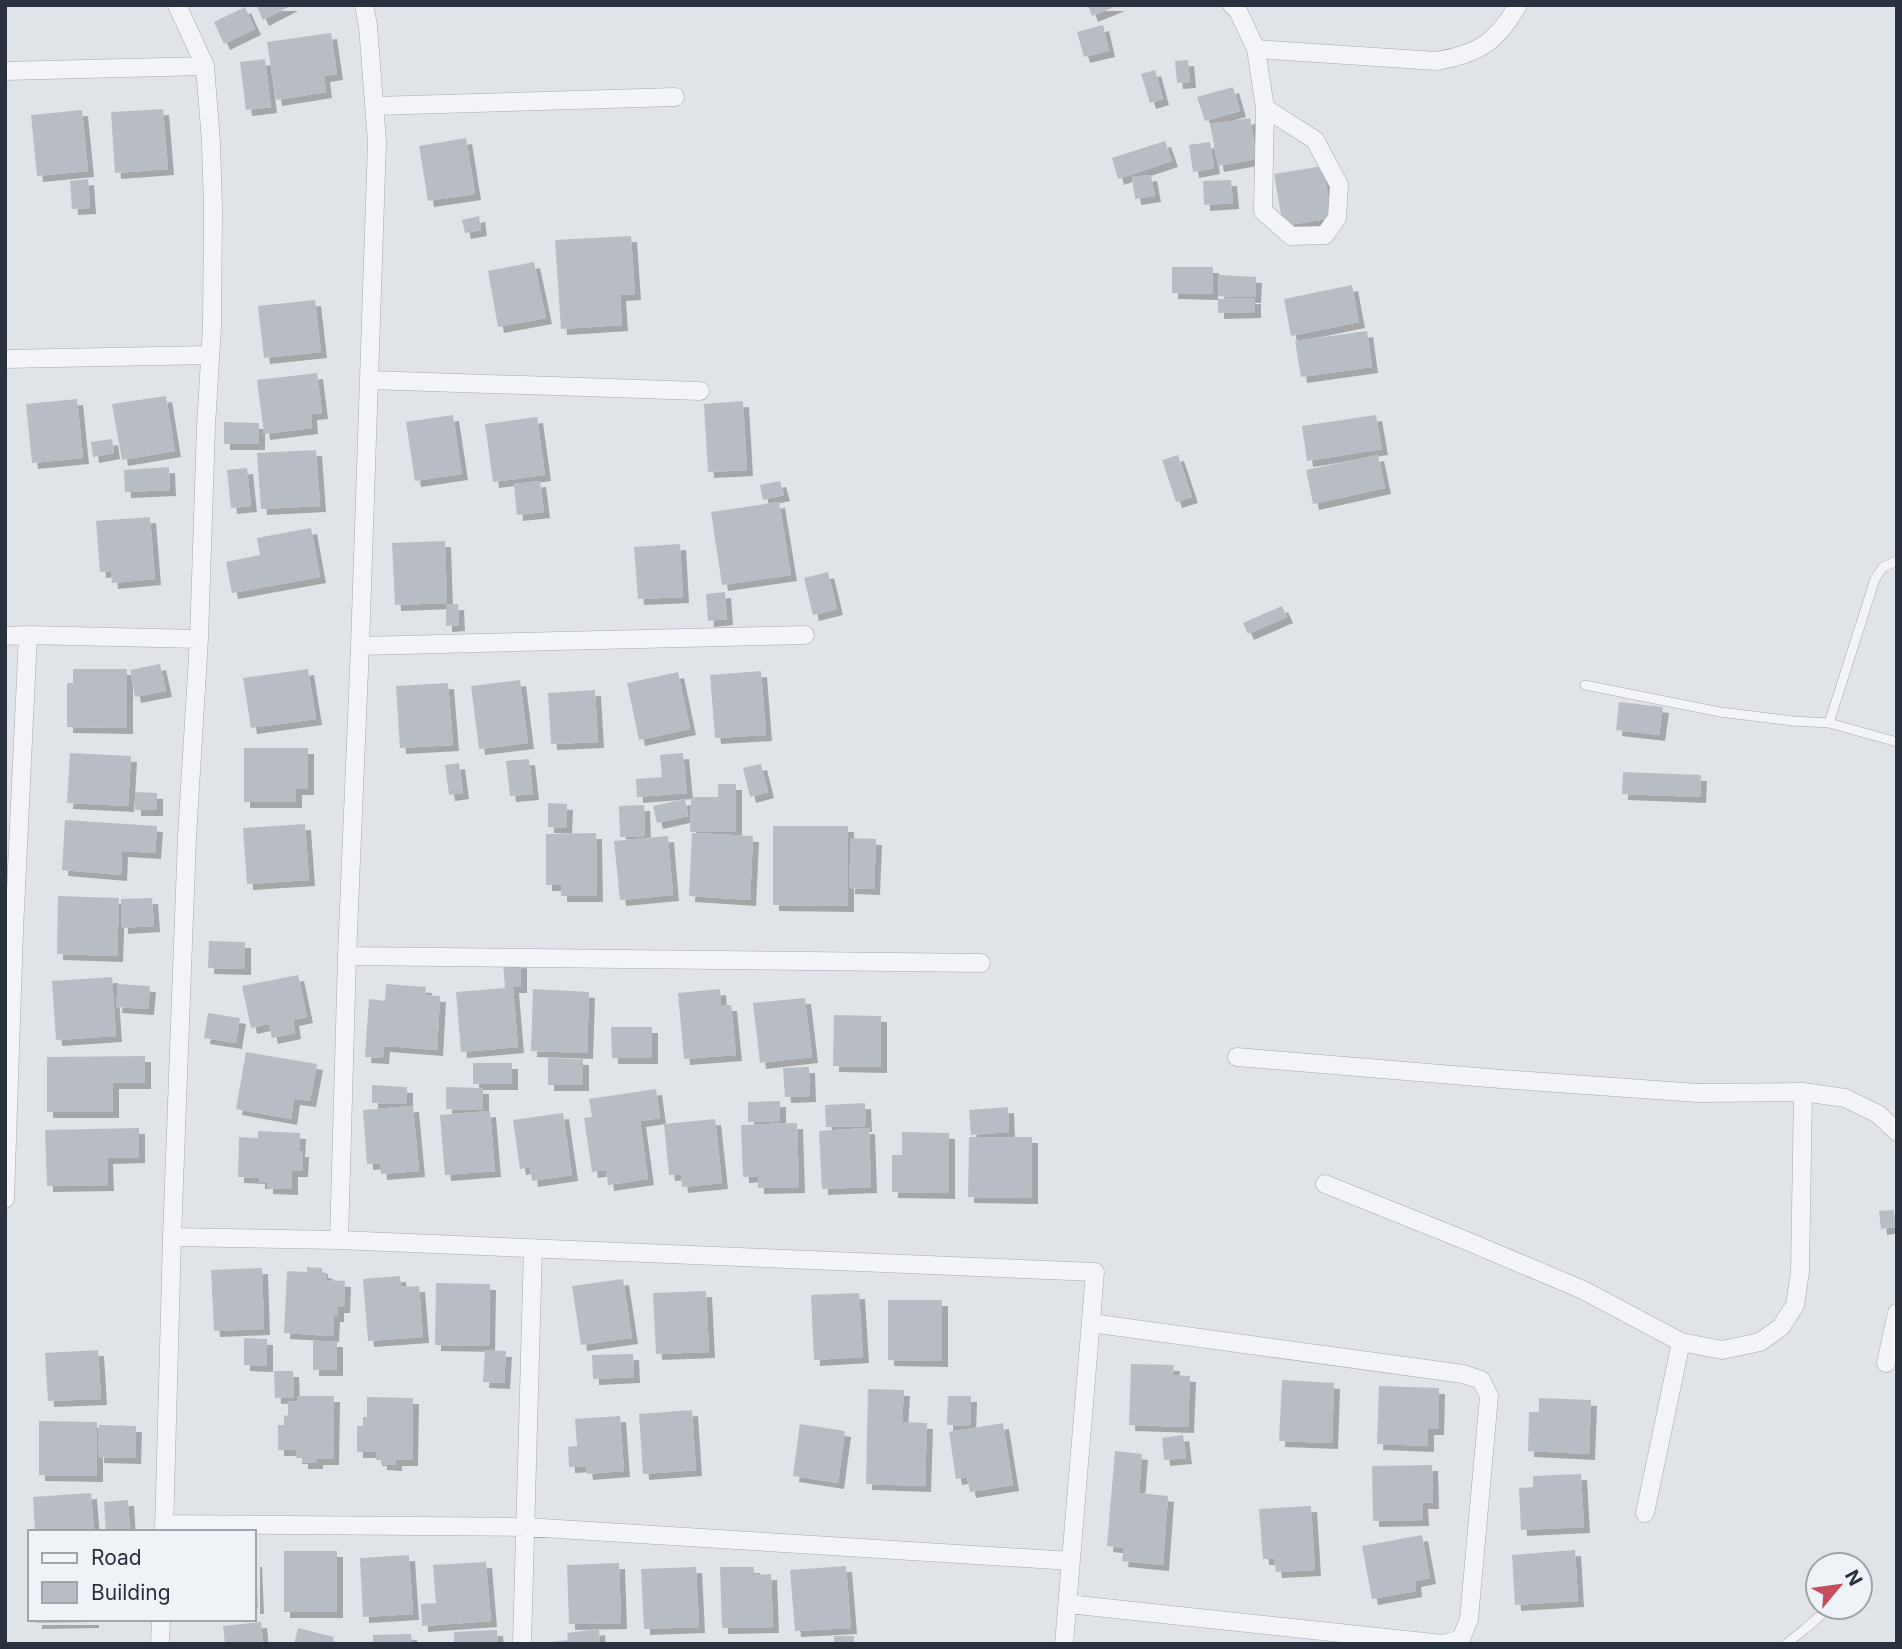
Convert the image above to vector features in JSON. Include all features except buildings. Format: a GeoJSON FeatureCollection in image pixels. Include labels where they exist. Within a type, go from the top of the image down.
{"type":"FeatureCollection","features":[{"type":"Feature","properties":{"kind":"street"},"geometry":{"type":"LineString","coordinates":[[177,5],[205,66],[213,209],[212,327],[205,426],[199,639],[187,836],[164,1528],[526,1527],[1071,1560]]}},
{"type":"Feature","properties":{"kind":"street"},"geometry":{"type":"LineString","coordinates":[[339,1240],[377,142],[364,5]]}},
{"type":"Feature","properties":{"kind":"street"},"geometry":{"type":"LineString","coordinates":[[1232,5],[1238,11],[1255,49],[1265,108],[1263,211],[1291,236],[1325,235],[1337,218],[1339,185],[1315,140],[1265,108]]}},
{"type":"Feature","properties":{"kind":"street"},"geometry":{"type":"LineString","coordinates":[[1255,49],[1436,61],[1480,49],[1507,22],[1517,5]]}},
{"type":"Feature","properties":{"kind":"street"},"geometry":{"type":"LineString","coordinates":[[5,71],[205,66]]}},
{"type":"Feature","properties":{"kind":"street"},"geometry":{"type":"LineString","coordinates":[[374,106],[675,97]]}},
{"type":"Feature","properties":{"kind":"street"},"geometry":{"type":"LineString","coordinates":[[5,359],[210,355]]}},
{"type":"Feature","properties":{"kind":"street"},"geometry":{"type":"LineString","coordinates":[[369,380],[700,391]]}},
{"type":"Feature","properties":{"kind":"street"},"geometry":{"type":"LineString","coordinates":[[5,1199],[10,931],[28,635]]}},
{"type":"Feature","properties":{"kind":"street"},"geometry":{"type":"LineString","coordinates":[[360,646],[806,635]]}},
{"type":"Feature","properties":{"kind":"street"},"geometry":{"type":"LineString","coordinates":[[5,636],[199,639]]}},
{"type":"Feature","properties":{"kind":"street"},"geometry":{"type":"LineString","coordinates":[[347,956],[981,962]]}},
{"type":"Feature","properties":{"kind":"street"},"geometry":{"type":"LineString","coordinates":[[1237,1057],[1698,1093],[1803,1092],[1844,1098],[1878,1114],[1897,1132]]}},
{"type":"Feature","properties":{"kind":"street"},"geometry":{"type":"LineString","coordinates":[[1325,1184],[1583,1290],[1681,1342],[1722,1350],[1760,1342],[1781,1327],[1795,1305],[1800,1272],[1803,1092]]}},
{"type":"Feature","properties":{"kind":"street"},"geometry":{"type":"LineString","coordinates":[[172,1237],[339,1240],[1095,1272],[1065,1644]]}},
{"type":"Feature","properties":{"kind":"street"},"geometry":{"type":"LineString","coordinates":[[522,1644],[533,1248]]}},
{"type":"Feature","properties":{"kind":"street"},"geometry":{"type":"LineString","coordinates":[[1886,1363],[1897,1313]]}},
{"type":"Feature","properties":{"kind":"street"},"geometry":{"type":"LineString","coordinates":[[1068,1604],[1444,1644],[1461,1639],[1469,1619],[1489,1396],[1481,1380],[1463,1374],[1091,1323]]}},
{"type":"Feature","properties":{"kind":"street"},"geometry":{"type":"LineString","coordinates":[[1645,1513],[1681,1342]]}},
{"type":"Feature","properties":{"kind":"street"},"geometry":{"type":"LineString","coordinates":[[160,1644],[161,1621]]}},
{"type":"Feature","properties":{"kind":"lane"},"geometry":{"type":"LineString","coordinates":[[1829,723],[1875,579],[1884,567],[1897,561]]}},
{"type":"Feature","properties":{"kind":"lane"},"geometry":{"type":"LineString","coordinates":[[1585,685],[1720,712],[1829,723],[1897,743]]}},
{"type":"Feature","properties":{"kind":"lane"},"geometry":{"type":"LineString","coordinates":[[1786,1644],[1813,1621]]}}]}
